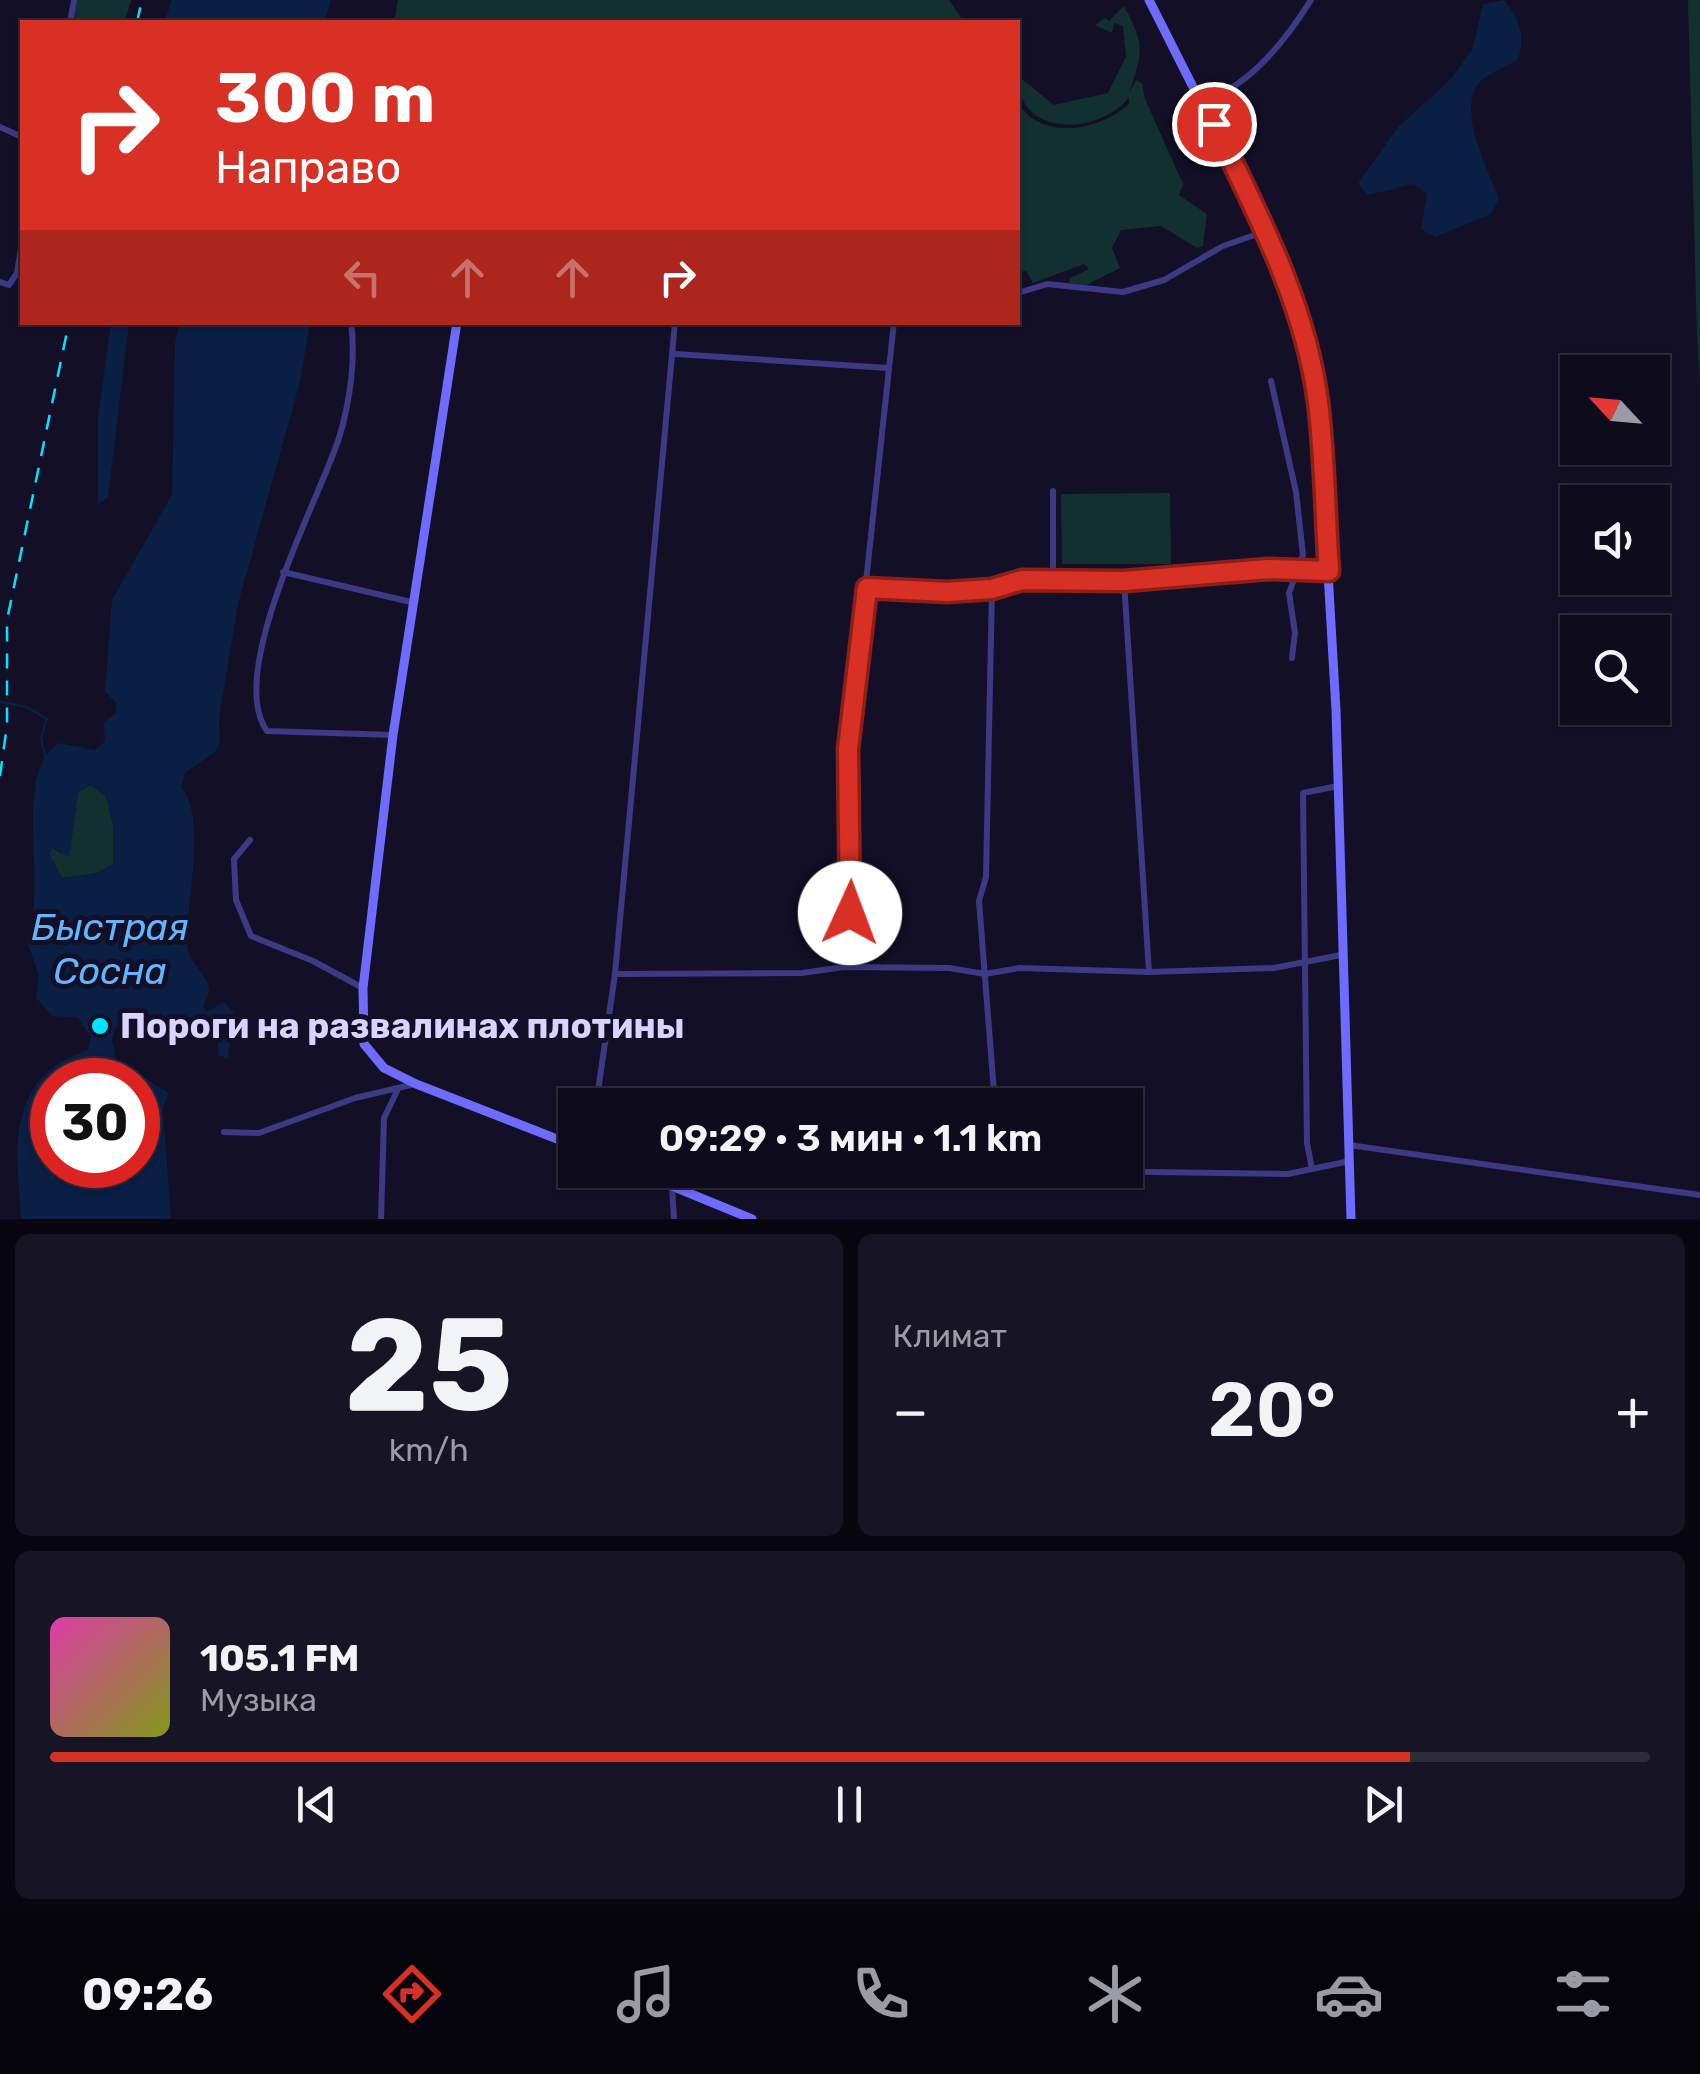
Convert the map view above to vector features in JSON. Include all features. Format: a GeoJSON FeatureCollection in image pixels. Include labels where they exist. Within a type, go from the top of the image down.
{"type":"FeatureCollection","features":[{"type":"Feature","properties":{"kind":"main road"},"geometry":{"type":"LineString","coordinates":[[1149,0],[1266,231],[1304,334],[1318,401],[1338,786],[1351,1219]]}},
{"type":"Feature","properties":{"kind":"main road"},"geometry":{"type":"LineString","coordinates":[[457,325],[393,735],[363,988],[364,1044],[384,1068],[416,1084],[558,1139]]}},
{"type":"Feature","properties":{"kind":"main road"},"geometry":{"type":"LineString","coordinates":[[677,1188],[752,1219]]}},
{"type":"Feature","properties":{"kind":"street"},"geometry":{"type":"LineString","coordinates":[[1202,101],[1230,94],[1312,0]]}},
{"type":"Feature","properties":{"kind":"street"},"geometry":{"type":"LineString","coordinates":[[1020,292],[1047,284],[1124,292],[1164,280],[1223,246],[1266,231]]}},
{"type":"Feature","properties":{"kind":"street"},"geometry":{"type":"LineString","coordinates":[[0,282],[9,284],[17,272],[20,254]]}},
{"type":"Feature","properties":{"kind":"street"},"geometry":{"type":"LineString","coordinates":[[351,325],[352,375],[339,437],[284,572],[258,674],[257,717],[267,731],[393,735]]}},
{"type":"Feature","properties":{"kind":"street"},"geometry":{"type":"LineString","coordinates":[[598,1088],[615,974],[676,354],[675,325]]}},
{"type":"Feature","properties":{"kind":"street"},"geometry":{"type":"LineString","coordinates":[[844,967],[853,886],[848,749],[894,325]]}},
{"type":"Feature","properties":{"kind":"street"},"geometry":{"type":"LineString","coordinates":[[676,354],[888,368]]}},
{"type":"Feature","properties":{"kind":"street"},"geometry":{"type":"LineString","coordinates":[[1271,381],[1296,492],[1303,555],[1289,593],[1295,633],[1292,658]]}},
{"type":"Feature","properties":{"kind":"street"},"geometry":{"type":"LineString","coordinates":[[1053,491],[1053,580]]}},
{"type":"Feature","properties":{"kind":"street"},"geometry":{"type":"LineString","coordinates":[[867,588],[992,589],[1022,580],[1124,581],[1268,569],[1329,571]]}},
{"type":"Feature","properties":{"kind":"street"},"geometry":{"type":"LineString","coordinates":[[284,572],[411,602]]}},
{"type":"Feature","properties":{"kind":"street"},"geometry":{"type":"LineString","coordinates":[[1124,581],[1150,972]]}},
{"type":"Feature","properties":{"kind":"street"},"geometry":{"type":"LineString","coordinates":[[992,589],[986,877],[979,901],[994,1088]]}},
{"type":"Feature","properties":{"kind":"street"},"geometry":{"type":"LineString","coordinates":[[1312,1169],[1307,1143],[1303,793],[1338,786]]}},
{"type":"Feature","properties":{"kind":"street"},"geometry":{"type":"LineString","coordinates":[[250,840],[236,850],[234,859],[236,900],[250,936],[313,960],[363,988]]}},
{"type":"Feature","properties":{"kind":"street"},"geometry":{"type":"LineString","coordinates":[[615,974],[802,972],[844,967],[949,968],[985,974],[1019,968],[1150,972],[1274,968],[1342,955]]}},
{"type":"Feature","properties":{"kind":"street"},"geometry":{"type":"LineString","coordinates":[[224,1132],[259,1133],[355,1098],[416,1084]]}},
{"type":"Feature","properties":{"kind":"street"},"geometry":{"type":"LineString","coordinates":[[382,1219],[384,1118],[397,1091]]}},
{"type":"Feature","properties":{"kind":"street"},"geometry":{"type":"LineString","coordinates":[[1349,1146],[1700,1194]]}},
{"type":"Feature","properties":{"kind":"street"},"geometry":{"type":"LineString","coordinates":[[1143,1172],[1288,1174],[1350,1161]]}},
{"type":"Feature","properties":{"kind":"street"},"geometry":{"type":"LineString","coordinates":[[672,1188],[674,1219]]}},
{"type":"Feature","properties":{"kind":"green space"},"geometry":{"type":"Polygon","coordinates":[[[74,0],[131,0],[126,20],[70,20],[74,0]]]}},
{"type":"Feature","properties":{"kind":"green space"},"geometry":{"type":"Polygon","coordinates":[[[398,0],[949,0],[963,20],[394,20],[398,0]]]}},
{"type":"Feature","properties":{"kind":"green space"},"geometry":{"type":"Polygon","coordinates":[[[1688,0],[1700,0],[1700,383],[1697,336],[1688,0]]]}},
{"type":"Feature","properties":{"kind":"green space"},"geometry":{"type":"Polygon","coordinates":[[[1124,6],[1136,30],[1140,49],[1129,93],[1136,80],[1142,83],[1145,99],[1183,184],[1179,195],[1207,214],[1203,246],[1197,248],[1161,226],[1121,230],[1112,248],[1120,268],[1086,285],[1069,283],[1070,278],[1089,269],[1084,264],[1033,283],[1026,271],[1020,272],[1020,106],[1042,123],[1072,128],[1102,121],[1129,104],[1129,97],[1100,119],[1063,124],[1045,120],[1031,111],[1021,97],[1020,78],[1054,105],[1108,93],[1126,57],[1123,26],[1114,23],[1112,33],[1095,25],[1105,18],[1109,21],[1124,6]]]}},
{"type":"Feature","properties":{"kind":"green space"},"geometry":{"type":"Polygon","coordinates":[[[1170,493],[1171,564],[1062,564],[1061,494],[1170,493]]]}},
{"type":"Feature","properties":{"kind":"green space"},"geometry":{"type":"Polygon","coordinates":[[[90,785],[106,796],[113,826],[113,864],[98,873],[62,878],[49,853],[52,847],[60,853],[70,850],[78,792],[90,785]]]}},
{"type":"Feature","properties":{"kind":"water"},"geometry":{"type":"Polygon","coordinates":[[[172,0],[331,0],[325,20],[165,20],[172,0]]]}},
{"type":"Feature","properties":{"kind":"water"},"geometry":{"type":"Polygon","coordinates":[[[1504,0],[1520,28],[1518,59],[1483,79],[1471,104],[1481,155],[1499,198],[1491,214],[1435,237],[1421,229],[1427,194],[1414,184],[1368,195],[1358,184],[1398,127],[1451,79],[1472,50],[1483,4],[1504,0]]]}},
{"type":"Feature","properties":{"kind":"water"},"geometry":{"type":"Polygon","coordinates":[[[111,325],[129,325],[108,497],[98,505],[98,417],[111,325]]]}},
{"type":"Feature","properties":{"kind":"water","name":"Быстрая Сосна"},"geometry":{"type":"Polygon","coordinates":[[[179,325],[310,325],[300,382],[238,604],[219,718],[220,741],[215,752],[185,773],[181,787],[188,799],[194,833],[187,948],[207,983],[208,997],[203,1005],[206,1012],[224,1002],[234,1013],[228,1059],[218,1055],[218,1036],[206,1027],[181,1034],[129,1023],[115,1028],[112,1040],[116,1058],[70,1058],[88,1050],[91,1037],[78,1018],[52,1016],[36,998],[39,976],[26,938],[34,892],[33,806],[37,780],[44,758],[59,743],[95,750],[105,741],[104,722],[116,713],[116,702],[105,692],[112,600],[172,495],[175,343],[179,325]],[[90,785],[78,793],[69,857],[52,847],[49,853],[62,878],[98,873],[113,864],[113,826],[106,796],[90,785]]]}},
{"type":"Feature","properties":{"kind":"water"},"geometry":{"type":"Polygon","coordinates":[[[160,1088],[168,1093],[163,1110],[171,1219],[21,1219],[18,1142],[29,1096],[30,1188],[160,1188],[160,1088]]]}},
{"type":"Feature","properties":{"kind":"waterway"},"geometry":{"type":"LineString","coordinates":[[0,702],[27,707],[47,719],[41,738],[46,760]]}},
{"type":"Feature","properties":{"kind":"railway"},"geometry":{"type":"LineString","coordinates":[[137,20],[142,0]]}},
{"type":"Feature","properties":{"kind":"railway"},"geometry":{"type":"LineString","coordinates":[[0,776],[7,725],[7,620],[68,325]]}},
{"type":"Feature","properties":{"kind":"place","name":"Пороги на развалинах плотины"},"geometry":{"type":"Point","coordinates":[100,1026]}},
{"type":"Feature","properties":{"kind":"route"},"geometry":{"type":"LineString","coordinates":[[850,913],[853,886],[848,749],[867,588],[947,592],[992,589],[1022,580],[1124,581],[1268,569],[1329,571],[1318,401],[1304,334],[1277,253],[1214,124]]}}]}
